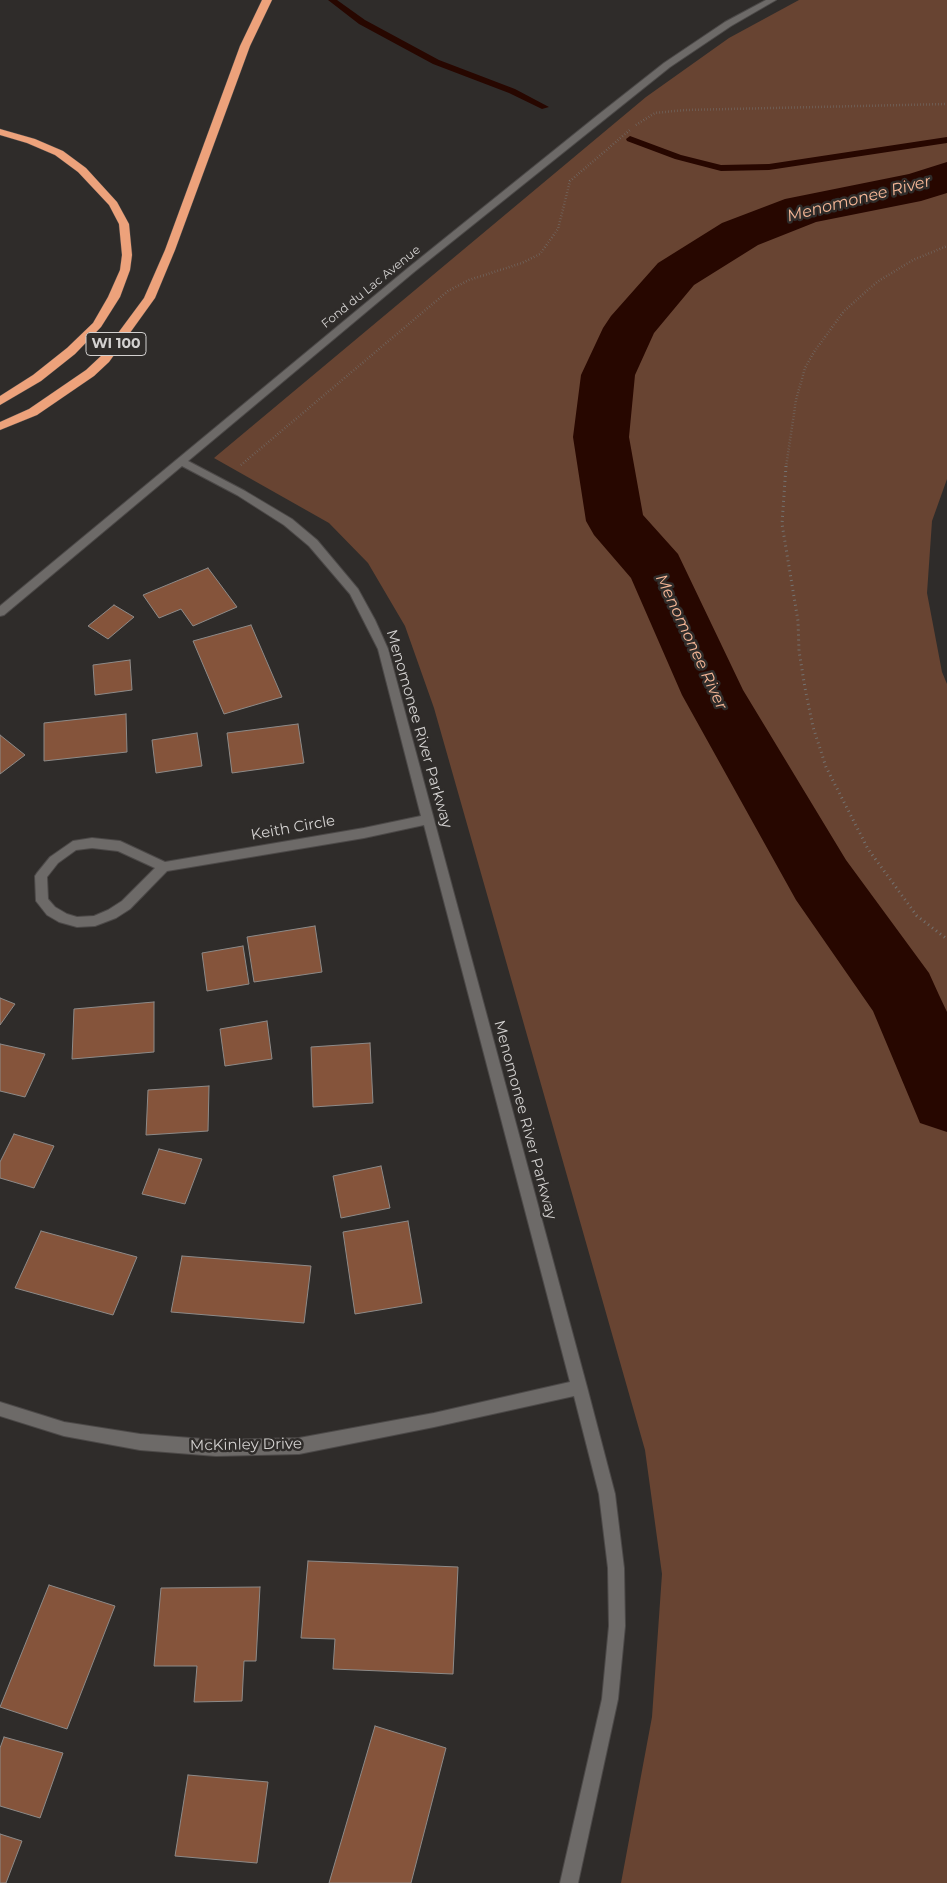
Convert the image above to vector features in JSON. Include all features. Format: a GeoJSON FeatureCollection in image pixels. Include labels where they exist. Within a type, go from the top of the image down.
{"type":"FeatureCollection","features":[{"type":"Feature","properties":{"kind":"highway","name":"WI 100"},"geometry":{"type":"LineString","coordinates":[[0,426],[33,412],[90,373],[105,359],[149,298],[170,250],[245,46],[267,0]]}},
{"type":"Feature","properties":{"kind":"highway"},"geometry":{"type":"LineString","coordinates":[[0,132],[31,141],[58,153],[82,170],[117,210],[124,224],[127,255],[125,270],[114,297],[97,324],[71,351],[37,378],[0,401]]}},
{"type":"Feature","properties":{"kind":"street","name":"Fond du Lac Avenue"},"geometry":{"type":"LineString","coordinates":[[0,612],[180,460],[418,264],[667,65],[728,24],[772,0]]}},
{"type":"Feature","properties":{"kind":"street","name":"Menomonee River Parkway"},"geometry":{"type":"LineString","coordinates":[[180,460],[288,522],[313,543],[354,592],[370,620],[382,649],[607,1494],[616,1568],[617,1626],[610,1699],[569,1883]]}},
{"type":"Feature","properties":{"kind":"street","name":"Keith Circle"},"geometry":{"type":"LineString","coordinates":[[164,867],[364,833],[428,819]]}},
{"type":"Feature","properties":{"kind":"street"},"geometry":{"type":"LineString","coordinates":[[92,843],[120,846],[164,867],[126,905],[112,914],[95,921],[77,922],[63,918],[51,911],[42,901],[41,876],[54,860],[74,846],[92,843]]}},
{"type":"Feature","properties":{"kind":"street","name":"McKinley Drive"},"geometry":{"type":"LineString","coordinates":[[0,1409],[64,1429],[140,1442],[216,1448],[298,1446],[434,1420],[580,1387]]}},
{"type":"Feature","properties":{"kind":"path"},"geometry":{"type":"LineString","coordinates":[[221,482],[448,291],[469,280],[522,263],[540,254],[558,229],[570,181],[636,124],[650,116],[668,111],[685,110],[855,108],[947,104]]}},
{"type":"Feature","properties":{"kind":"path"},"geometry":{"type":"LineString","coordinates":[[947,246],[913,260],[877,282],[844,311],[814,352],[805,368],[796,400],[785,475],[782,524],[798,621],[799,652],[805,688],[813,727],[826,767],[868,849],[917,916],[947,938]]}},
{"type":"Feature","properties":{"kind":"shaded area"},"geometry":{"type":"Polygon","coordinates":[[[799,0],[947,0],[947,479],[932,521],[927,593],[942,672],[947,684],[947,1883],[621,1883],[652,1717],[662,1574],[645,1450],[434,708],[405,626],[368,563],[329,523],[214,458],[646,97],[729,38],[799,0]]]}},
{"type":"Feature","properties":{"kind":"building"},"geometry":{"type":"Polygon","coordinates":[[[208,568],[237,607],[193,626],[181,609],[159,618],[143,595],[208,568]]]}},
{"type":"Feature","properties":{"kind":"building"},"geometry":{"type":"Polygon","coordinates":[[[114,605],[134,617],[108,639],[88,626],[114,605]]]}},
{"type":"Feature","properties":{"kind":"building"},"geometry":{"type":"Polygon","coordinates":[[[251,625],[282,697],[224,714],[193,641],[251,625]]]}},
{"type":"Feature","properties":{"kind":"building"},"geometry":{"type":"Polygon","coordinates":[[[130,660],[132,690],[95,695],[93,665],[130,660]]]}},
{"type":"Feature","properties":{"kind":"building"},"geometry":{"type":"Polygon","coordinates":[[[126,714],[127,752],[44,761],[44,723],[126,714]]]}},
{"type":"Feature","properties":{"kind":"building"},"geometry":{"type":"Polygon","coordinates":[[[298,724],[304,763],[232,773],[227,733],[298,724]]]}},
{"type":"Feature","properties":{"kind":"building"},"geometry":{"type":"Polygon","coordinates":[[[197,733],[202,766],[156,773],[152,740],[197,733]]]}},
{"type":"Feature","properties":{"kind":"building"},"geometry":{"type":"Polygon","coordinates":[[[0,735],[25,755],[0,774],[0,735]]]}},
{"type":"Feature","properties":{"kind":"building"},"geometry":{"type":"Polygon","coordinates":[[[315,926],[322,972],[254,982],[247,937],[315,926]]]}},
{"type":"Feature","properties":{"kind":"building"},"geometry":{"type":"Polygon","coordinates":[[[243,946],[249,984],[207,991],[202,953],[243,946]]]}},
{"type":"Feature","properties":{"kind":"building"},"geometry":{"type":"Polygon","coordinates":[[[0,998],[15,1004],[0,1025],[0,998]]]}},
{"type":"Feature","properties":{"kind":"building"},"geometry":{"type":"Polygon","coordinates":[[[154,1002],[154,1052],[72,1059],[74,1009],[154,1002]]]}},
{"type":"Feature","properties":{"kind":"building"},"geometry":{"type":"Polygon","coordinates":[[[267,1021],[272,1059],[225,1066],[220,1029],[267,1021]]]}},
{"type":"Feature","properties":{"kind":"building"},"geometry":{"type":"Polygon","coordinates":[[[370,1043],[373,1103],[313,1107],[311,1047],[370,1043]]]}},
{"type":"Feature","properties":{"kind":"building"},"geometry":{"type":"Polygon","coordinates":[[[0,1044],[45,1054],[25,1097],[0,1091],[0,1044]]]}},
{"type":"Feature","properties":{"kind":"building"},"geometry":{"type":"Polygon","coordinates":[[[209,1086],[208,1131],[146,1135],[148,1090],[209,1086]]]}},
{"type":"Feature","properties":{"kind":"building"},"geometry":{"type":"Polygon","coordinates":[[[14,1134],[54,1146],[34,1188],[0,1178],[0,1162],[14,1134]]]}},
{"type":"Feature","properties":{"kind":"building"},"geometry":{"type":"Polygon","coordinates":[[[159,1149],[202,1159],[185,1204],[142,1194],[159,1149]]]}},
{"type":"Feature","properties":{"kind":"building"},"geometry":{"type":"Polygon","coordinates":[[[381,1166],[390,1208],[341,1218],[333,1176],[381,1166]]]}},
{"type":"Feature","properties":{"kind":"building"},"geometry":{"type":"Polygon","coordinates":[[[408,1221],[422,1303],[355,1314],[343,1232],[408,1221]]]}},
{"type":"Feature","properties":{"kind":"building"},"geometry":{"type":"Polygon","coordinates":[[[41,1231],[137,1257],[113,1315],[15,1288],[41,1231]]]}},
{"type":"Feature","properties":{"kind":"building"},"geometry":{"type":"Polygon","coordinates":[[[182,1256],[311,1266],[304,1323],[171,1312],[182,1256]]]}},
{"type":"Feature","properties":{"kind":"building"},"geometry":{"type":"Polygon","coordinates":[[[308,1561],[458,1567],[453,1674],[333,1669],[335,1639],[301,1638],[308,1561]]]}},
{"type":"Feature","properties":{"kind":"building"},"geometry":{"type":"Polygon","coordinates":[[[49,1585],[115,1606],[67,1729],[0,1707],[49,1585]]]}},
{"type":"Feature","properties":{"kind":"building"},"geometry":{"type":"Polygon","coordinates":[[[260,1587],[256,1661],[244,1661],[242,1701],[194,1702],[197,1666],[154,1666],[161,1588],[260,1587]]]}},
{"type":"Feature","properties":{"kind":"building"},"geometry":{"type":"Polygon","coordinates":[[[375,1726],[446,1748],[411,1883],[329,1883],[375,1726]]]}},
{"type":"Feature","properties":{"kind":"building"},"geometry":{"type":"Polygon","coordinates":[[[4,1737],[63,1753],[40,1818],[0,1806],[0,1748],[4,1737]]]}},
{"type":"Feature","properties":{"kind":"building"},"geometry":{"type":"Polygon","coordinates":[[[188,1775],[268,1782],[257,1863],[175,1856],[188,1775]]]}},
{"type":"Feature","properties":{"kind":"building"},"geometry":{"type":"Polygon","coordinates":[[[0,1834],[22,1841],[6,1883],[0,1883],[0,1834]]]}},
{"type":"Feature","properties":{"kind":"waterway"},"geometry":{"type":"LineString","coordinates":[[332,0],[362,22],[436,62],[512,91],[545,107]]}},
{"type":"Feature","properties":{"kind":"waterway"},"geometry":{"type":"LineString","coordinates":[[630,139],[678,157],[721,168],[769,167],[947,140]]}},
{"type":"Feature","properties":{"kind":"waterway","name":"Menomonee River"},"geometry":{"type":"LineString","coordinates":[[947,177],[921,186],[803,210],[740,234],[676,274],[630,328],[608,375],[601,437],[615,521],[657,569],[714,695],[821,880],[903,995],[947,1099]]}}]}
